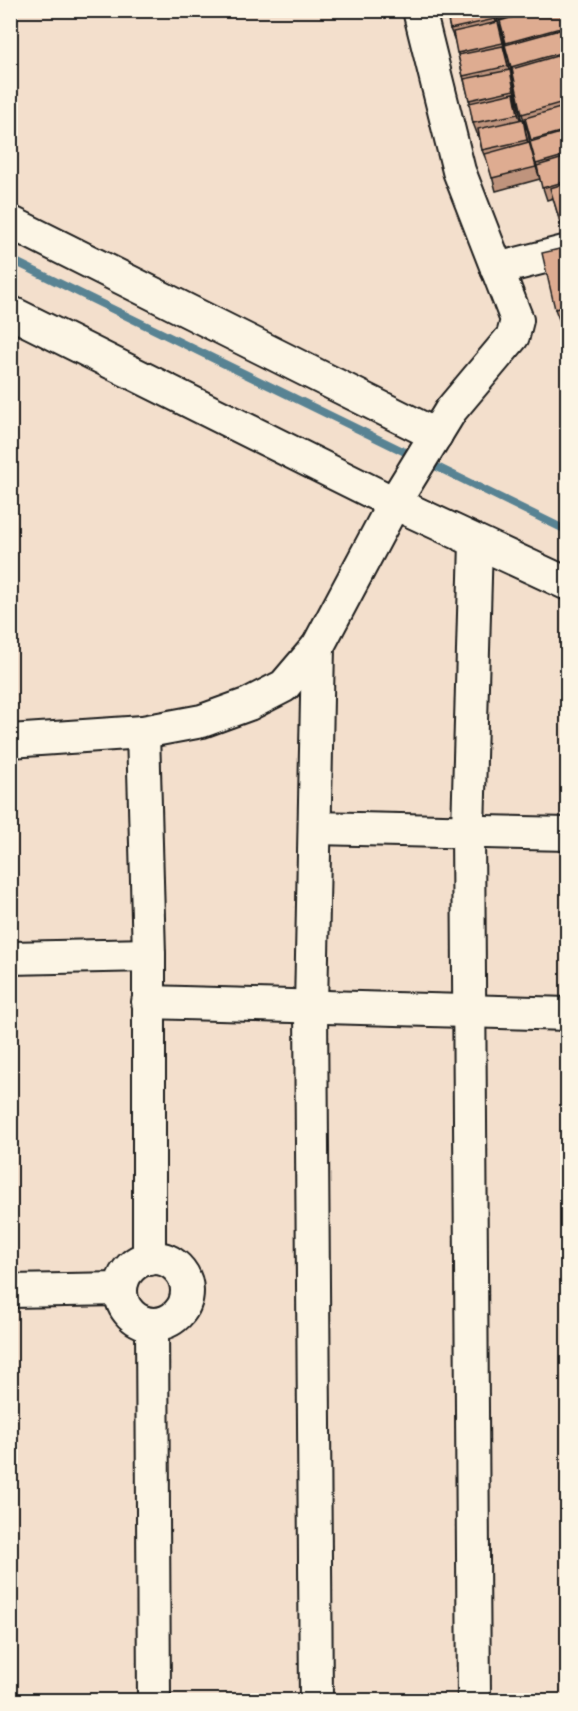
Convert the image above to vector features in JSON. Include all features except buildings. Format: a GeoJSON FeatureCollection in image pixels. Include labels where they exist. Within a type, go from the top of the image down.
{"type":"FeatureCollection","features":[{"type":"Feature","properties":{"kind":"street"},"geometry":{"type":"LineString","coordinates":[[10,741],[143,732],[202,721],[249,704],[284,686],[318,646],[394,503],[452,410],[513,336],[517,320],[459,171],[419,10]]}},
{"type":"Feature","properties":{"kind":"street"},"geometry":{"type":"LineString","coordinates":[[10,222],[433,440]]}},
{"type":"Feature","properties":{"kind":"street"},"geometry":{"type":"LineString","coordinates":[[497,269],[567,252]]}},
{"type":"Feature","properties":{"kind":"street"},"geometry":{"type":"LineString","coordinates":[[10,312],[394,503],[567,584]]}},
{"type":"Feature","properties":{"kind":"street"},"geometry":{"type":"LineString","coordinates":[[474,1701],[468,830],[476,542]]}},
{"type":"Feature","properties":{"kind":"street"},"geometry":{"type":"LineString","coordinates":[[316,1701],[311,1008],[318,646]]}},
{"type":"Feature","properties":{"kind":"street"},"geometry":{"type":"LineString","coordinates":[[143,732],[149,955],[149,1259]]}},
{"type":"Feature","properties":{"kind":"street"},"geometry":{"type":"LineString","coordinates":[[315,828],[567,834]]}},
{"type":"Feature","properties":{"kind":"street"},"geometry":{"type":"LineString","coordinates":[[10,958],[149,955]]}},
{"type":"Feature","properties":{"kind":"street"},"geometry":{"type":"LineString","coordinates":[[148,1002],[567,1014]]}},
{"type":"Feature","properties":{"kind":"street"},"geometry":{"type":"LineString","coordinates":[[149,1259],[171,1262],[180,1270],[187,1290],[181,1311],[172,1319],[152,1324],[133,1317],[122,1299],[121,1289],[129,1270],[149,1259]]}},
{"type":"Feature","properties":{"kind":"street"},"geometry":{"type":"LineString","coordinates":[[10,1291],[121,1289]]}},
{"type":"Feature","properties":{"kind":"street"},"geometry":{"type":"LineString","coordinates":[[152,1324],[154,1701]]}},
{"type":"Feature","properties":{"kind":"waterway"},"geometry":{"type":"LineString","coordinates":[[10,259],[413,456]]}},
{"type":"Feature","properties":{"kind":"waterway"},"geometry":{"type":"LineString","coordinates":[[427,462],[568,531]]}}]}
